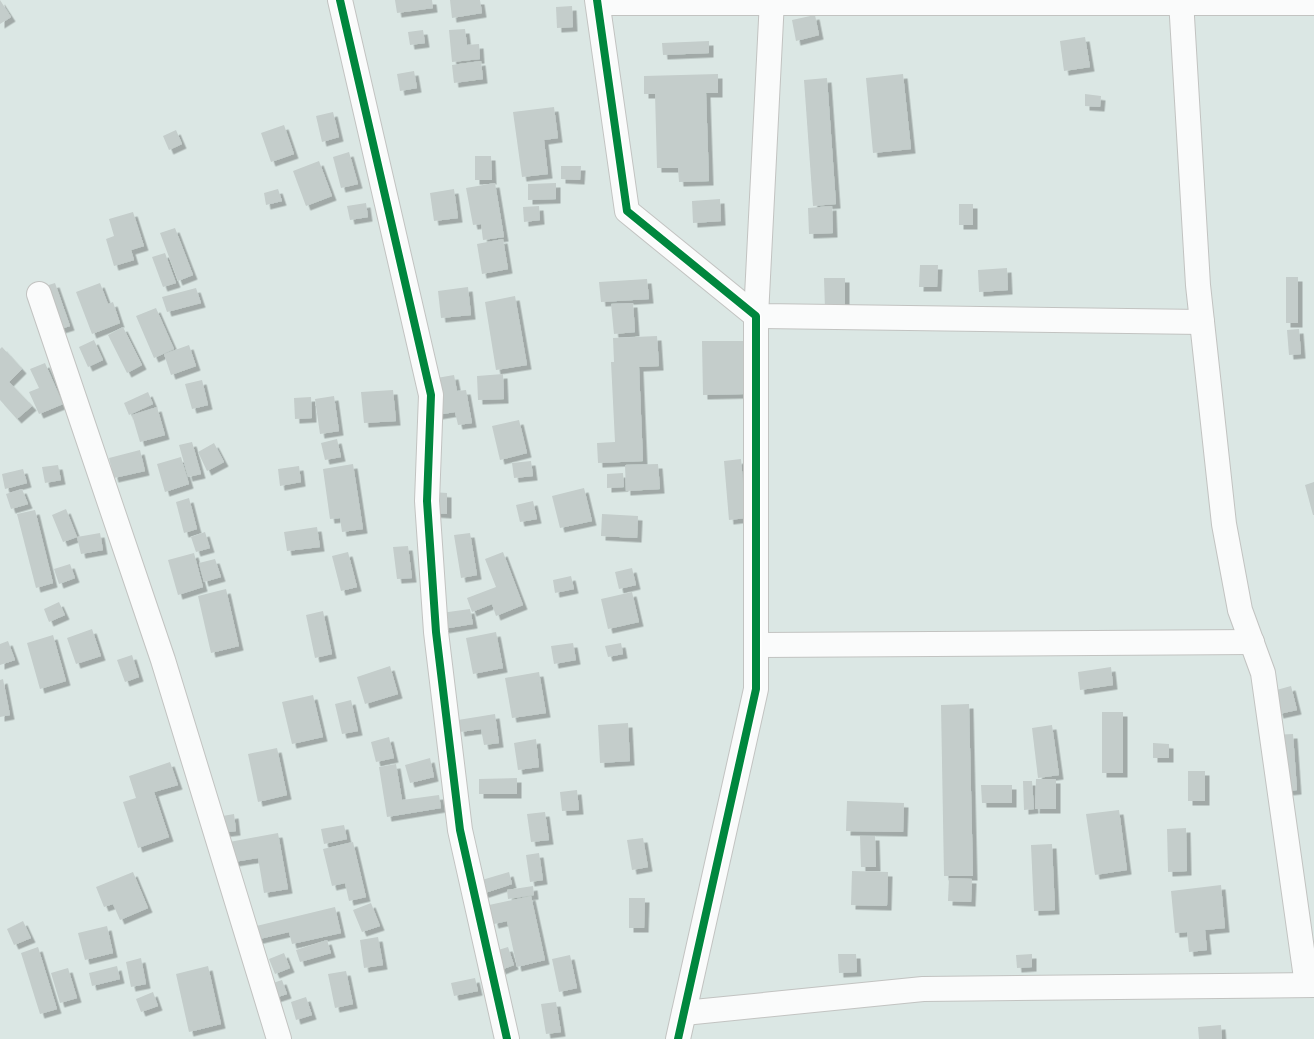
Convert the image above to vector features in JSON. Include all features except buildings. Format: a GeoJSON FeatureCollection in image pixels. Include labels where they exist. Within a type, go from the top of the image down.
{"type":"FeatureCollection","features":[{"type":"Feature","properties":{"kind":"street"},"geometry":{"type":"LineString","coordinates":[[340,0],[431,396],[427,501],[437,642],[460,830],[507,1039]]}},
{"type":"Feature","properties":{"kind":"street"},"geometry":{"type":"LineString","coordinates":[[1202,322],[756,316],[627,211],[597,1],[1182,1],[1314,3]]}},
{"type":"Feature","properties":{"kind":"street"},"geometry":{"type":"LineString","coordinates":[[684,1013],[923,989],[1310,985],[1263,673],[1240,610],[1224,524],[1202,322],[1182,1]]}},
{"type":"Feature","properties":{"kind":"street"},"geometry":{"type":"LineString","coordinates":[[678,1039],[756,689],[756,316],[772,2]]}},
{"type":"Feature","properties":{"kind":"street"},"geometry":{"type":"LineString","coordinates":[[39,294],[163,660],[278,1039]]}},
{"type":"Feature","properties":{"kind":"street"},"geometry":{"type":"LineString","coordinates":[[756,645],[1252,642]]}},
{"type":"Feature","properties":{"kind":"cycle path"},"geometry":{"type":"LineString","coordinates":[[340,0],[431,395],[427,501],[436,632],[460,830],[507,1039]]}},
{"type":"Feature","properties":{"kind":"cycle path"},"geometry":{"type":"LineString","coordinates":[[597,0],[627,211],[756,316],[756,689],[678,1039]]}}]}
